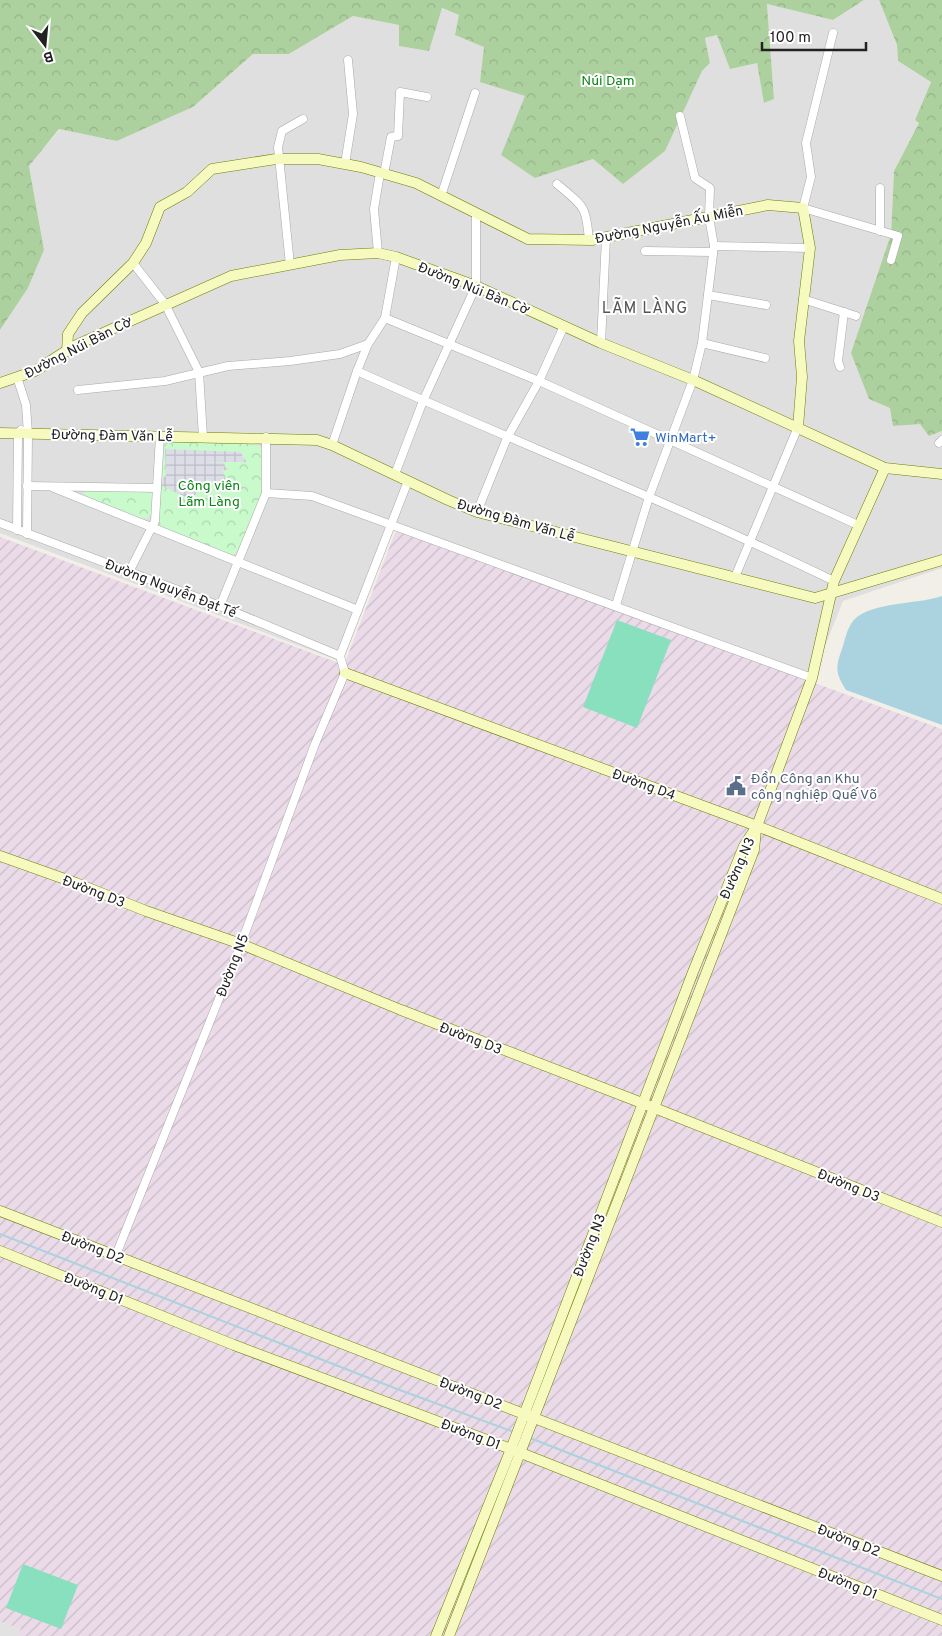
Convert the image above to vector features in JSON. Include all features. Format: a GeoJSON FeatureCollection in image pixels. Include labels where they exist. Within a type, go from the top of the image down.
{"type":"FeatureCollection","features":[{"type":"Feature","properties":{"kind":"street"},"geometry":{"type":"LineString","coordinates":[[735,577],[798,427],[802,377],[799,341],[802,299],[810,248],[803,208],[810,177],[806,143],[833,33]]}},
{"type":"Feature","properties":{"kind":"street"},"geometry":{"type":"LineString","coordinates":[[345,164],[353,114],[348,60]]}},
{"type":"Feature","properties":{"kind":"street"},"geometry":{"type":"LineString","coordinates":[[378,253],[374,209],[391,137],[398,136],[400,92],[427,97]]}},
{"type":"Feature","properties":{"kind":"street"},"geometry":{"type":"LineString","coordinates":[[441,196],[475,93]]}},
{"type":"Feature","properties":{"kind":"street"},"geometry":{"type":"LineString","coordinates":[[616,605],[649,497],[693,380],[702,343],[714,249],[709,217],[710,188],[695,178],[680,116]]}},
{"type":"Feature","properties":{"kind":"street"},"geometry":{"type":"LineString","coordinates":[[290,264],[278,146],[282,130],[303,119]]}},
{"type":"Feature","properties":{"kind":"street","name":"Đường Nguyễn Ấu Miễn"},"geometry":{"type":"LineString","coordinates":[[67,351],[68,334],[82,313],[133,263],[146,243],[160,207],[187,192],[212,169],[279,159],[318,159],[345,164],[416,183],[528,239],[589,240],[768,205],[803,208]]}},
{"type":"Feature","properties":{"kind":"street"},"geometry":{"type":"LineString","coordinates":[[557,184],[584,210],[588,221],[589,240]]}},
{"type":"Feature","properties":{"kind":"street"},"geometry":{"type":"LineString","coordinates":[[880,188],[880,231]]}},
{"type":"Feature","properties":{"kind":"street"},"geometry":{"type":"LineString","coordinates":[[803,208],[898,236],[891,260]]}},
{"type":"Feature","properties":{"kind":"street"},"geometry":{"type":"LineString","coordinates":[[395,474],[423,401],[476,286],[476,214]]}},
{"type":"Feature","properties":{"kind":"street"},"geometry":{"type":"LineString","coordinates":[[600,343],[606,238]]}},
{"type":"Feature","properties":{"kind":"street"},"geometry":{"type":"LineString","coordinates":[[645,250],[810,248]]}},
{"type":"Feature","properties":{"kind":"street","name":"Đường Núi Bàn Cờ"},"geometry":{"type":"LineString","coordinates":[[0,383],[35,371],[67,351],[165,304],[231,276],[340,255],[378,253],[396,257],[476,286],[600,343],[693,380],[885,468],[942,476]]}},
{"type":"Feature","properties":{"kind":"street"},"geometry":{"type":"LineString","coordinates":[[332,445],[368,344],[385,318],[396,257]]}},
{"type":"Feature","properties":{"kind":"street"},"geometry":{"type":"LineString","coordinates":[[133,263],[165,304],[199,372],[203,438]]}},
{"type":"Feature","properties":{"kind":"street"},"geometry":{"type":"LineString","coordinates":[[708,295],[766,305]]}},
{"type":"Feature","properties":{"kind":"street"},"geometry":{"type":"LineString","coordinates":[[802,299],[856,316]]}},
{"type":"Feature","properties":{"kind":"street"},"geometry":{"type":"LineString","coordinates":[[840,367],[838,350],[844,312]]}},
{"type":"Feature","properties":{"kind":"street"},"geometry":{"type":"LineString","coordinates":[[385,318],[539,381],[670,438],[858,525]]}},
{"type":"Feature","properties":{"kind":"street"},"geometry":{"type":"LineString","coordinates":[[477,512],[506,438],[539,381],[564,326]]}},
{"type":"Feature","properties":{"kind":"street"},"geometry":{"type":"LineString","coordinates":[[702,343],[765,358]]}},
{"type":"Feature","properties":{"kind":"street"},"geometry":{"type":"LineString","coordinates":[[78,390],[165,381],[228,366],[290,361],[340,354],[368,344]]}},
{"type":"Feature","properties":{"kind":"street"},"geometry":{"type":"LineString","coordinates":[[357,371],[506,438],[751,541],[834,581]]}},
{"type":"Feature","properties":{"kind":"street"},"geometry":{"type":"LineString","coordinates":[[17,377],[26,405],[17,530]]}},
{"type":"Feature","properties":{"kind":"street"},"geometry":{"type":"LineString","coordinates":[[25,430],[26,534]]}},
{"type":"Feature","properties":{"kind":"street","name":"Đường Đàm Văn Lễ"},"geometry":{"type":"LineString","coordinates":[[0,432],[25,430],[203,438],[266,437],[317,440],[332,445],[477,512],[815,598],[942,560]]}},
{"type":"Feature","properties":{"kind":"street"},"geometry":{"type":"LineString","coordinates":[[129,572],[155,520],[160,436]]}},
{"type":"Feature","properties":{"kind":"street"},"geometry":{"type":"LineString","coordinates":[[220,606],[266,493],[266,437]]}},
{"type":"Feature","properties":{"kind":"street"},"geometry":{"type":"LineString","coordinates":[[757,826],[812,678],[834,581],[885,468]]}},
{"type":"Feature","properties":{"kind":"street"},"geometry":{"type":"LineString","coordinates":[[345,673],[340,656],[408,481]]}},
{"type":"Feature","properties":{"kind":"street"},"geometry":{"type":"LineString","coordinates":[[27,486],[54,488],[157,488]]}},
{"type":"Feature","properties":{"kind":"street"},"geometry":{"type":"LineString","coordinates":[[54,488],[358,610]]}},
{"type":"Feature","properties":{"kind":"street"},"geometry":{"type":"LineString","coordinates":[[266,493],[312,496],[616,605],[812,678]]}},
{"type":"Feature","properties":{"kind":"street","name":"Đường Nguyễn Đạt Tế"},"geometry":{"type":"LineString","coordinates":[[0,523],[220,606],[340,656]]}},
{"type":"Feature","properties":{"kind":"street","name":"Đường D4"},"geometry":{"type":"LineString","coordinates":[[345,673],[757,826],[942,899]]}},
{"type":"Feature","properties":{"kind":"street","name":"Đường N5"},"geometry":{"type":"LineString","coordinates":[[116,1255],[242,944],[315,744],[345,673]]}},
{"type":"Feature","properties":{"kind":"street","name":"Đường N3"},"geometry":{"type":"LineString","coordinates":[[528,1419],[584,1258],[642,1103],[744,846],[757,826]]}},
{"type":"Feature","properties":{"kind":"street","name":"Đường N3"},"geometry":{"type":"LineString","coordinates":[[436,1636],[595,1263],[754,850],[757,826]]}},
{"type":"Feature","properties":{"kind":"street","name":"Đường D3"},"geometry":{"type":"LineString","coordinates":[[0,856],[76,883],[146,911],[242,944],[401,1010],[654,1107],[942,1222]]}},
{"type":"Feature","properties":{"kind":"street","name":"Đường D2"},"geometry":{"type":"LineString","coordinates":[[0,1211],[116,1255],[528,1419],[942,1576]]}},
{"type":"Feature","properties":{"kind":"street","name":"Đường D1"},"geometry":{"type":"LineString","coordinates":[[0,1251],[234,1345],[516,1448],[942,1620]]}},
{"type":"Feature","properties":{"kind":"street"},"geometry":{"type":"LineString","coordinates":[[584,1258],[595,1263]]}},
{"type":"Feature","properties":{"kind":"street","name":"Đường N3"},"geometry":{"type":"LineString","coordinates":[[449,1636],[516,1448]]}},
{"type":"Feature","properties":{"kind":"street"},"geometry":{"type":"LineString","coordinates":[[443,1618],[454,1622]]}},
{"type":"Feature","properties":{"kind":"shaded area"},"geometry":{"type":"Polygon","coordinates":[[[864,0],[879,0],[897,45],[898,61],[931,82],[915,120],[919,123],[894,171],[891,234],[873,288],[890,408],[920,424],[929,436],[942,431],[942,568],[843,601],[814,674],[396,523],[342,662],[0,533],[0,330],[28,288],[44,250],[29,165],[60,129],[117,141],[193,107],[253,54],[289,54],[353,16],[399,25],[429,51],[441,8],[459,15],[525,95],[535,178],[593,159],[623,184],[702,71],[710,63],[705,38],[717,35],[757,63],[765,103],[774,98],[767,4],[833,20],[864,0]]]}},
{"type":"Feature","properties":{"kind":"shaded area"},"geometry":{"type":"Polygon","coordinates":[[[165,449],[242,452],[242,456],[247,462],[206,462],[224,463],[225,467],[229,469],[222,471],[225,476],[225,483],[216,487],[208,479],[197,488],[198,490],[195,495],[188,498],[162,486],[162,478],[166,476],[165,449]]]}},
{"type":"Feature","properties":{"kind":"shaded area"},"geometry":{"type":"Polygon","coordinates":[[[398,525],[795,676],[942,729],[942,1636],[0,1636],[0,537],[344,665],[398,525]]]}},
{"type":"Feature","properties":{"kind":"shaded area"},"geometry":{"type":"Polygon","coordinates":[[[0,1621],[21,1629],[18,1636],[0,1636],[0,1621]]]}},
{"type":"Feature","properties":{"kind":"green space","name":"Núi Dạm"},"geometry":{"type":"Polygon","coordinates":[[[0,0],[864,0],[833,20],[767,4],[774,99],[764,103],[757,63],[730,69],[717,35],[705,38],[710,63],[702,71],[665,151],[623,184],[593,159],[535,178],[501,155],[525,96],[480,82],[484,47],[455,35],[459,15],[442,8],[429,51],[399,46],[399,25],[353,16],[289,54],[253,54],[193,107],[117,141],[59,129],[29,166],[44,250],[28,288],[0,330],[0,0]]]}},
{"type":"Feature","properties":{"kind":"green space"},"geometry":{"type":"Polygon","coordinates":[[[879,0],[942,0],[942,431],[929,436],[920,424],[893,426],[890,408],[869,399],[851,353],[891,234],[894,171],[919,123],[915,120],[931,82],[898,61],[897,45],[879,0]]]}},
{"type":"Feature","properties":{"kind":"green space","name":"Công viên Lãm Làng"},"geometry":{"type":"Polygon","coordinates":[[[168,441],[255,444],[262,448],[262,492],[242,543],[235,554],[228,554],[159,526],[161,449],[168,441]]]}},
{"type":"Feature","properties":{"kind":"green space"},"geometry":{"type":"Polygon","coordinates":[[[87,490],[150,492],[153,495],[153,513],[147,518],[138,518],[85,498],[83,494],[87,490]]]}},
{"type":"Feature","properties":{"kind":"green space"},"geometry":{"type":"Polygon","coordinates":[[[617,620],[671,640],[637,728],[583,707],[617,620]]]}},
{"type":"Feature","properties":{"kind":"green space"},"geometry":{"type":"Polygon","coordinates":[[[23,1564],[78,1585],[61,1629],[6,1608],[23,1564]]]}},
{"type":"Feature","properties":{"kind":"water"},"geometry":{"type":"Polygon","coordinates":[[[942,596],[942,725],[846,690],[839,678],[837,668],[848,629],[858,617],[867,611],[879,607],[942,596]]]}},
{"type":"Feature","properties":{"kind":"waterway"},"geometry":{"type":"LineString","coordinates":[[0,1234],[397,1389],[514,1432]]}},
{"type":"Feature","properties":{"kind":"waterway"},"geometry":{"type":"LineString","coordinates":[[530,1438],[942,1599]]}},
{"type":"Feature","properties":{"kind":"place","name":"WinMart+"},"geometry":{"type":"Point","coordinates":[640,437]}},
{"type":"Feature","properties":{"kind":"place","name":"Đồn Công an Khu công nghiệp Quế Võ"},"geometry":{"type":"Point","coordinates":[736,786]}},
{"type":"Feature","properties":{"kind":"district","name":"LÃM LÀNG"},"geometry":{"type":"Point","coordinates":[645,307]}}]}
